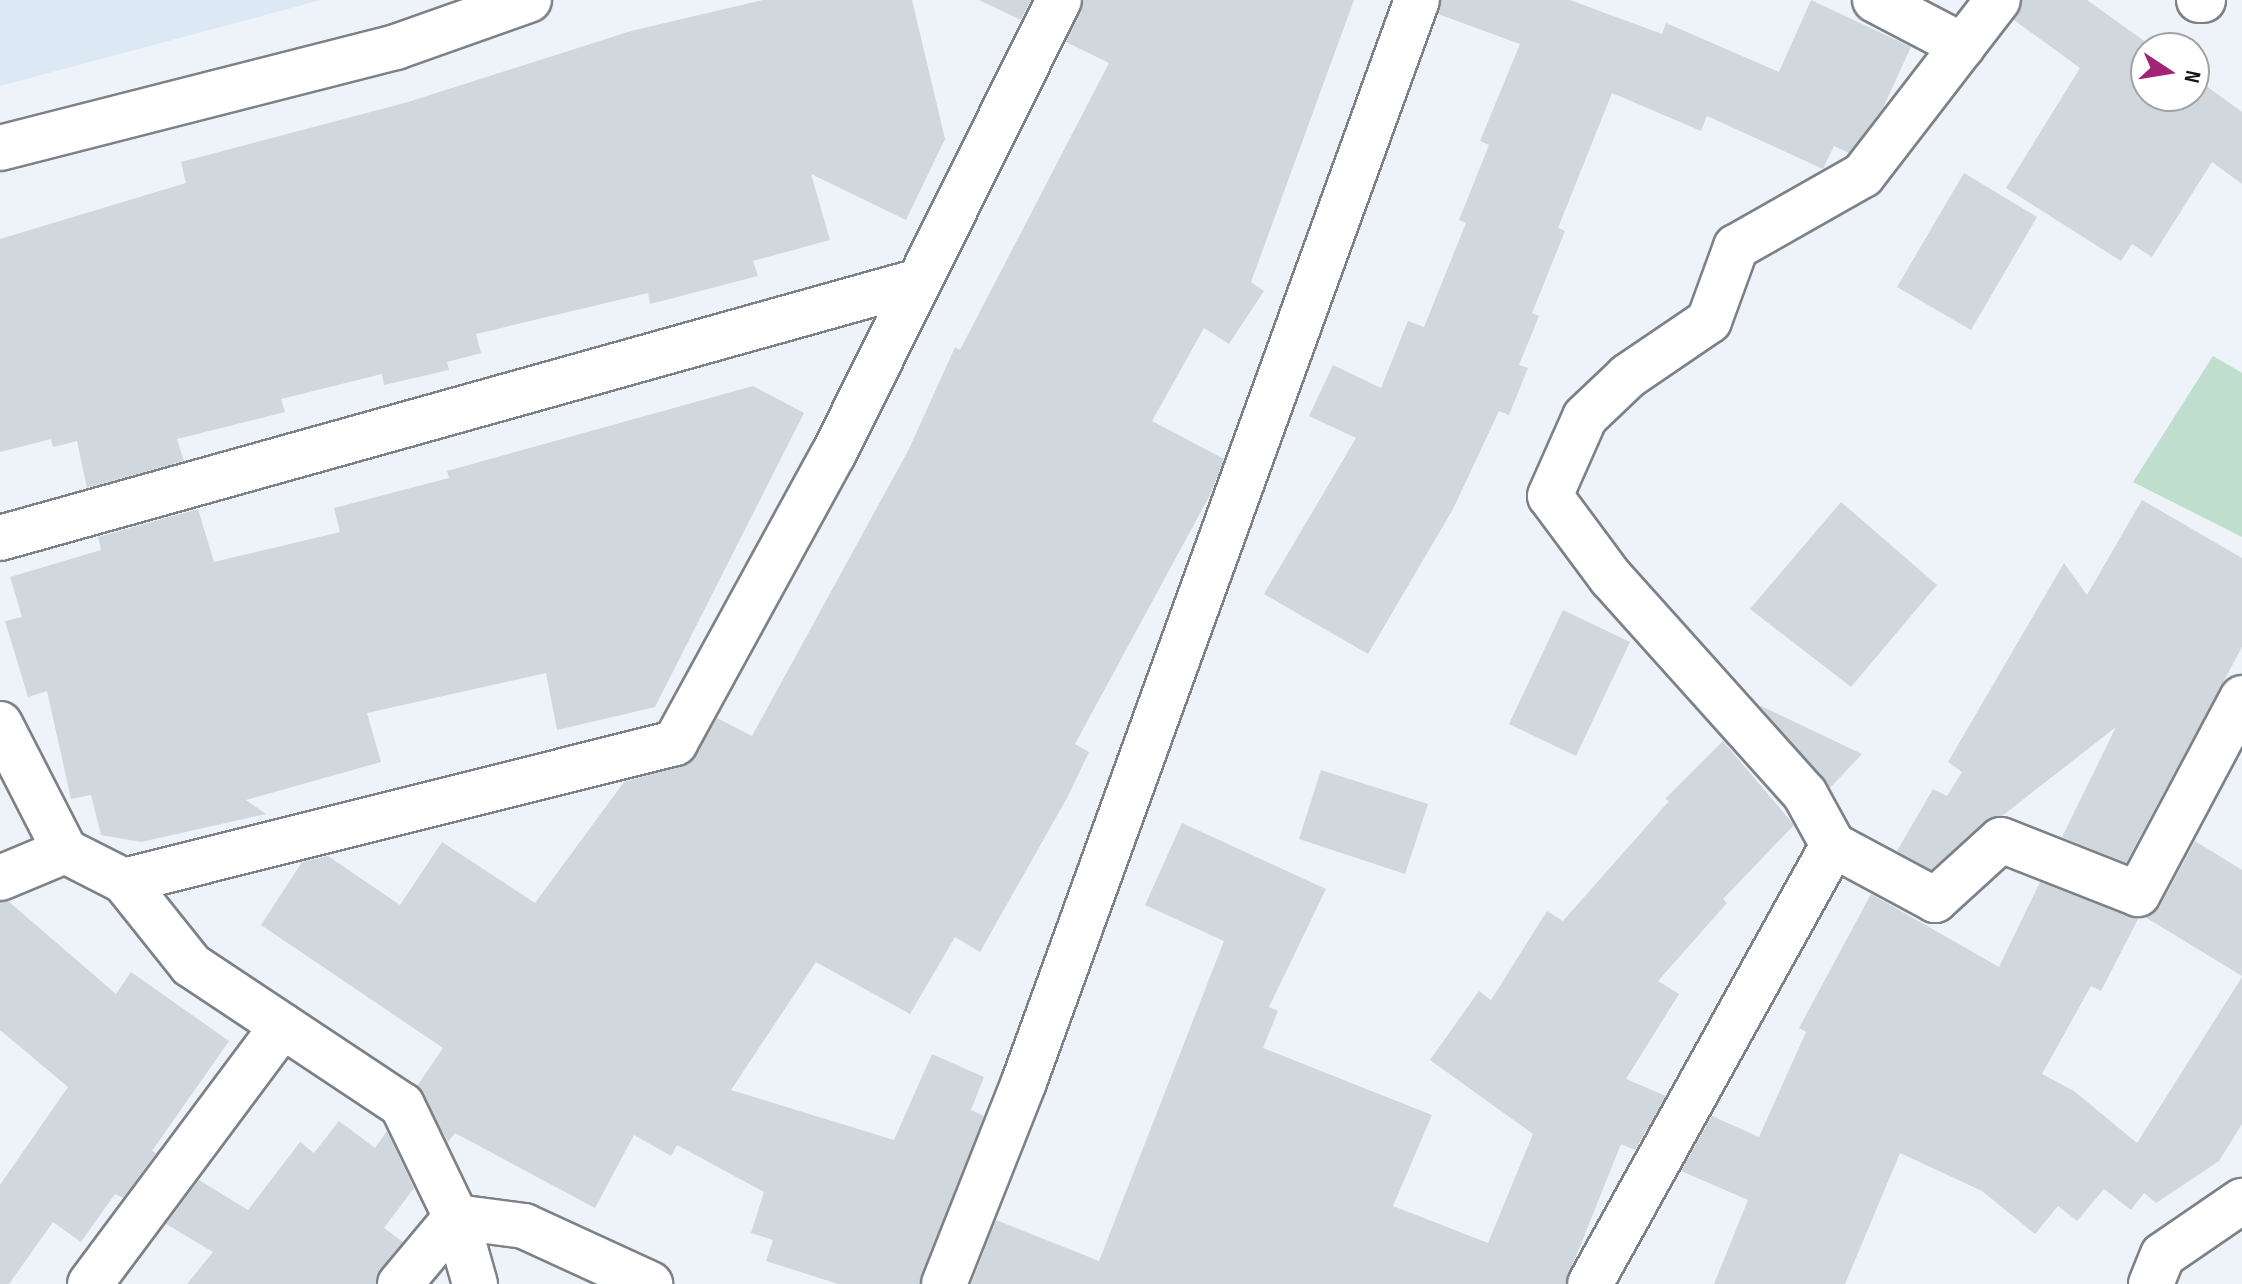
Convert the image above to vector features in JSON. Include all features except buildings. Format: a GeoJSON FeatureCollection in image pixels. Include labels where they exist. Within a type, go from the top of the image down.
{"type":"FeatureCollection","features":[{"type":"Feature","properties":{"kind":"street"},"geometry":{"type":"LineString","coordinates":[[0,148],[396,47],[529,0]]}},
{"type":"Feature","properties":{"kind":"street"},"geometry":{"type":"LineString","coordinates":[[124,881],[675,743],[833,455],[1059,0]]}},
{"type":"Feature","properties":{"kind":"street"},"geometry":{"type":"LineString","coordinates":[[944,1284],[1024,1082],[1417,0]]}},
{"type":"Feature","properties":{"kind":"street"},"geometry":{"type":"LineString","coordinates":[[1875,0],[1963,46]]}},
{"type":"Feature","properties":{"kind":"street"},"geometry":{"type":"LineString","coordinates":[[1998,0],[1863,175],[1736,247],[1709,321],[1628,376],[1585,417],[1550,496],[1611,578],[1805,794],[1833,845],[1935,900],[2001,840],[2138,894],[2242,698]]}},
{"type":"Feature","properties":{"kind":"street"},"geometry":{"type":"LineString","coordinates":[[0,538],[919,281]]}},
{"type":"Feature","properties":{"kind":"street"},"geometry":{"type":"LineString","coordinates":[[0,724],[65,851],[124,881],[191,965],[402,1105],[456,1217],[475,1284]]}},
{"type":"Feature","properties":{"kind":"street"},"geometry":{"type":"LineString","coordinates":[[1590,1284],[1833,845]]}},
{"type":"Feature","properties":{"kind":"street"},"geometry":{"type":"LineString","coordinates":[[0,878],[65,851]]}},
{"type":"Feature","properties":{"kind":"street"},"geometry":{"type":"LineString","coordinates":[[90,1284],[282,1026]]}},
{"type":"Feature","properties":{"kind":"street"},"geometry":{"type":"LineString","coordinates":[[2151,1284],[2163,1255],[2242,1201]]}},
{"type":"Feature","properties":{"kind":"street"},"geometry":{"type":"LineString","coordinates":[[400,1284],[456,1217]]}},
{"type":"Feature","properties":{"kind":"street"},"geometry":{"type":"LineString","coordinates":[[456,1217],[524,1226],[650,1284]]}},
{"type":"Feature","properties":{"kind":"shaded area"},"geometry":{"type":"Polygon","coordinates":[[[0,0],[321,0],[0,86],[0,0]]]}},
{"type":"Feature","properties":{"kind":"green space"},"geometry":{"type":"Polygon","coordinates":[[[2213,356],[2242,373],[2242,537],[2133,482],[2213,356]]]}}]}
